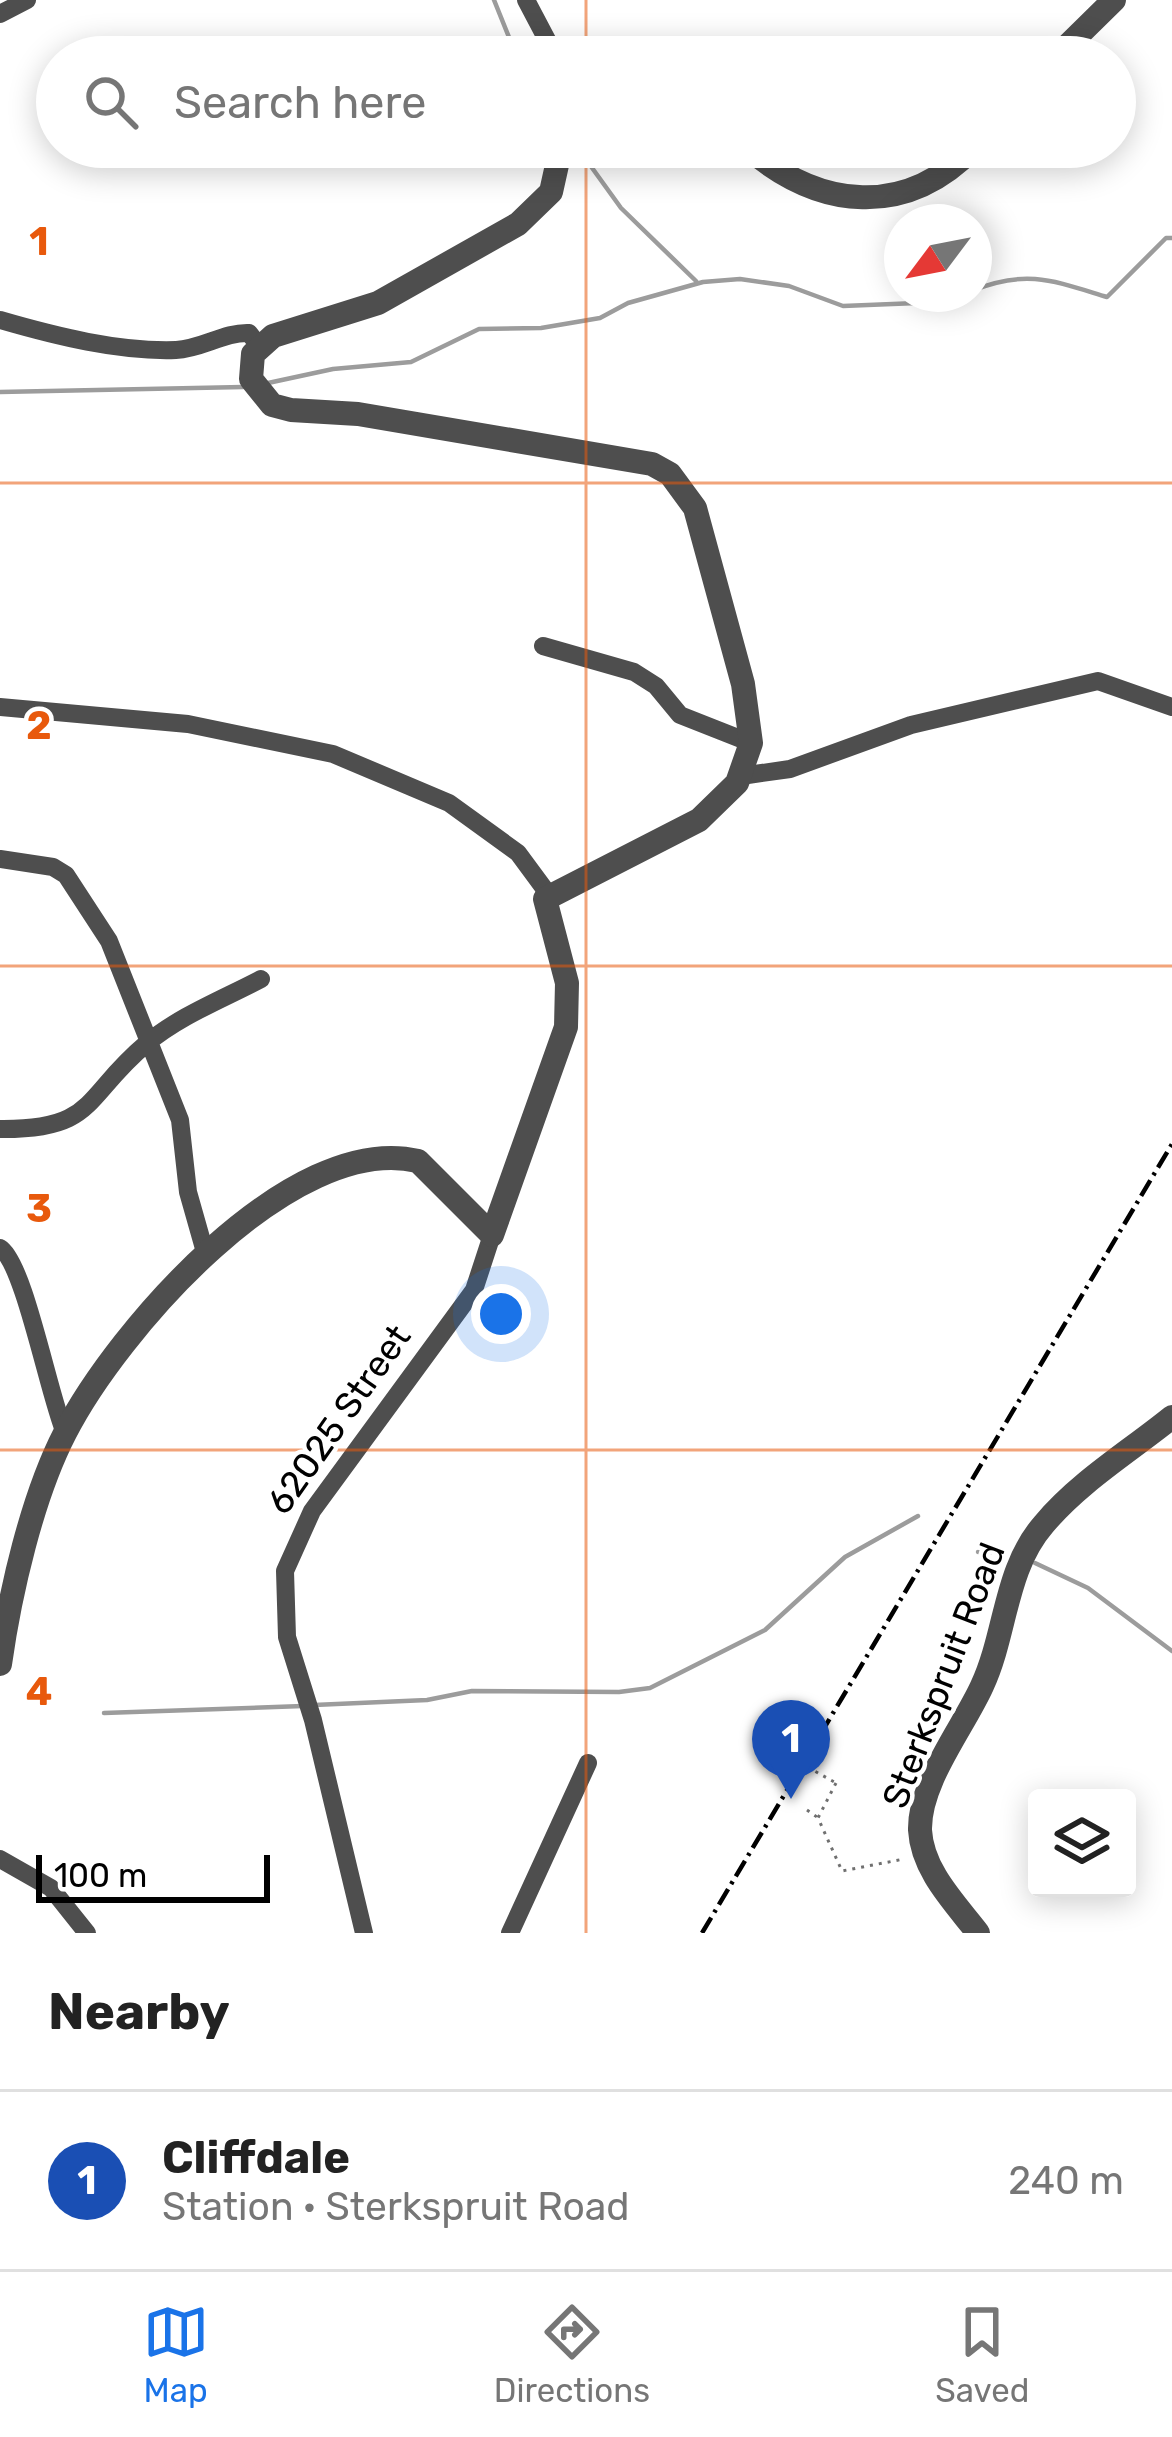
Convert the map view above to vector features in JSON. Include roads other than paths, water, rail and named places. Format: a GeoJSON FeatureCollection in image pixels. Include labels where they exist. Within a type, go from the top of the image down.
{"type":"FeatureCollection","features":[{"type":"Feature","properties":{"kind":"street"},"geometry":{"type":"LineString","coordinates":[[0,14],[27,0]]}},
{"type":"Feature","properties":{"kind":"street"},"geometry":{"type":"LineString","coordinates":[[526,0],[545,36]]}},
{"type":"Feature","properties":{"kind":"street"},"geometry":{"type":"LineString","coordinates":[[1077,36],[1114,0]]}},
{"type":"Feature","properties":{"kind":"street"},"geometry":{"type":"LineString","coordinates":[[0,706],[188,724],[332,754],[449,803],[518,853],[549,895],[699,820],[741,776],[751,743],[743,684],[694,508],[670,474],[652,464],[358,414],[272,405],[251,380],[253,354],[259,346],[293,329],[379,303],[518,224],[551,192],[556,168]]}},
{"type":"Feature","properties":{"kind":"street"},"geometry":{"type":"LineString","coordinates":[[778,168],[798,182],[875,197],[923,189],[948,168]]}},
{"type":"Feature","properties":{"kind":"street"},"geometry":{"type":"LineString","coordinates":[[0,320],[46,334],[155,349],[193,348],[239,332],[255,337],[259,346]]}},
{"type":"Feature","properties":{"kind":"street"},"geometry":{"type":"LineString","coordinates":[[543,646],[634,672],[656,686],[680,716],[751,743]]}},
{"type":"Feature","properties":{"kind":"street"},"geometry":{"type":"LineString","coordinates":[[741,776],[790,769],[910,725],[1098,681],[1172,707]]}},
{"type":"Feature","properties":{"kind":"street"},"geometry":{"type":"LineString","coordinates":[[0,859],[53,867],[66,875],[109,941],[180,1120],[188,1192],[206,1252]]}},
{"type":"Feature","properties":{"kind":"street","name":"62025 Street"},"geometry":{"type":"LineString","coordinates":[[364,1933],[314,1720],[287,1637],[285,1570],[312,1511],[474,1290],[562,1044],[568,982],[544,905],[549,895]]}},
{"type":"Feature","properties":{"kind":"street"},"geometry":{"type":"LineString","coordinates":[[0,1130],[54,1128],[75,1118],[146,1044],[261,980]]}},
{"type":"Feature","properties":{"kind":"street"},"geometry":{"type":"LineString","coordinates":[[0,1664],[17,1580],[65,1433],[166,1296],[206,1252],[276,1200],[349,1163],[393,1155],[418,1161],[492,1235]]}},
{"type":"Feature","properties":{"kind":"street"},"geometry":{"type":"LineString","coordinates":[[0,1248],[15,1265],[49,1397],[65,1433]]}},
{"type":"Feature","properties":{"kind":"street","name":"Sterkspruit Road"},"geometry":{"type":"LineString","coordinates":[[978,1933],[938,1882],[924,1853],[920,1826],[932,1785],[983,1683],[1004,1624],[1010,1581],[1025,1550],[1074,1495],[1172,1417]]}},
{"type":"Feature","properties":{"kind":"street"},"geometry":{"type":"LineString","coordinates":[[510,1933],[588,1763]]}},
{"type":"Feature","properties":{"kind":"street"},"geometry":{"type":"LineString","coordinates":[[0,1859],[51,1888],[87,1933]]}},
{"type":"Feature","properties":{"kind":"waterway"},"geometry":{"type":"LineString","coordinates":[[494,0],[509,36]]}},
{"type":"Feature","properties":{"kind":"waterway"},"geometry":{"type":"LineString","coordinates":[[592,168],[621,208],[696,281]]}},
{"type":"Feature","properties":{"kind":"waterway"},"geometry":{"type":"LineString","coordinates":[[992,284],[1025,279],[1056,282],[1107,297],[1166,238],[1172,238]]}},
{"type":"Feature","properties":{"kind":"waterway"},"geometry":{"type":"LineString","coordinates":[[268,383],[333,369],[411,362],[479,329],[541,328],[600,318],[628,303],[703,282],[740,279],[789,286],[843,306],[884,304]]}},
{"type":"Feature","properties":{"kind":"waterway"},"geometry":{"type":"LineString","coordinates":[[0,392],[243,387]]}},
{"type":"Feature","properties":{"kind":"waterway"},"geometry":{"type":"LineString","coordinates":[[314,1705],[427,1700],[472,1691],[650,1688],[765,1630],[845,1557],[918,1516]]}},
{"type":"Feature","properties":{"kind":"waterway"},"geometry":{"type":"LineString","coordinates":[[978,1552],[1004,1553]]}},
{"type":"Feature","properties":{"kind":"waterway"},"geometry":{"type":"LineString","coordinates":[[1035,1563],[1088,1588],[1172,1651]]}},
{"type":"Feature","properties":{"kind":"waterway"},"geometry":{"type":"LineString","coordinates":[[104,1713],[303,1706]]}},
{"type":"Feature","properties":{"kind":"railway"},"geometry":{"type":"LineString","coordinates":[[702,1933],[1172,1144]]}},
{"type":"Feature","properties":{"kind":"place","name":"Cliffdale"},"geometry":{"type":"Point","coordinates":[791,1799]}}]}
